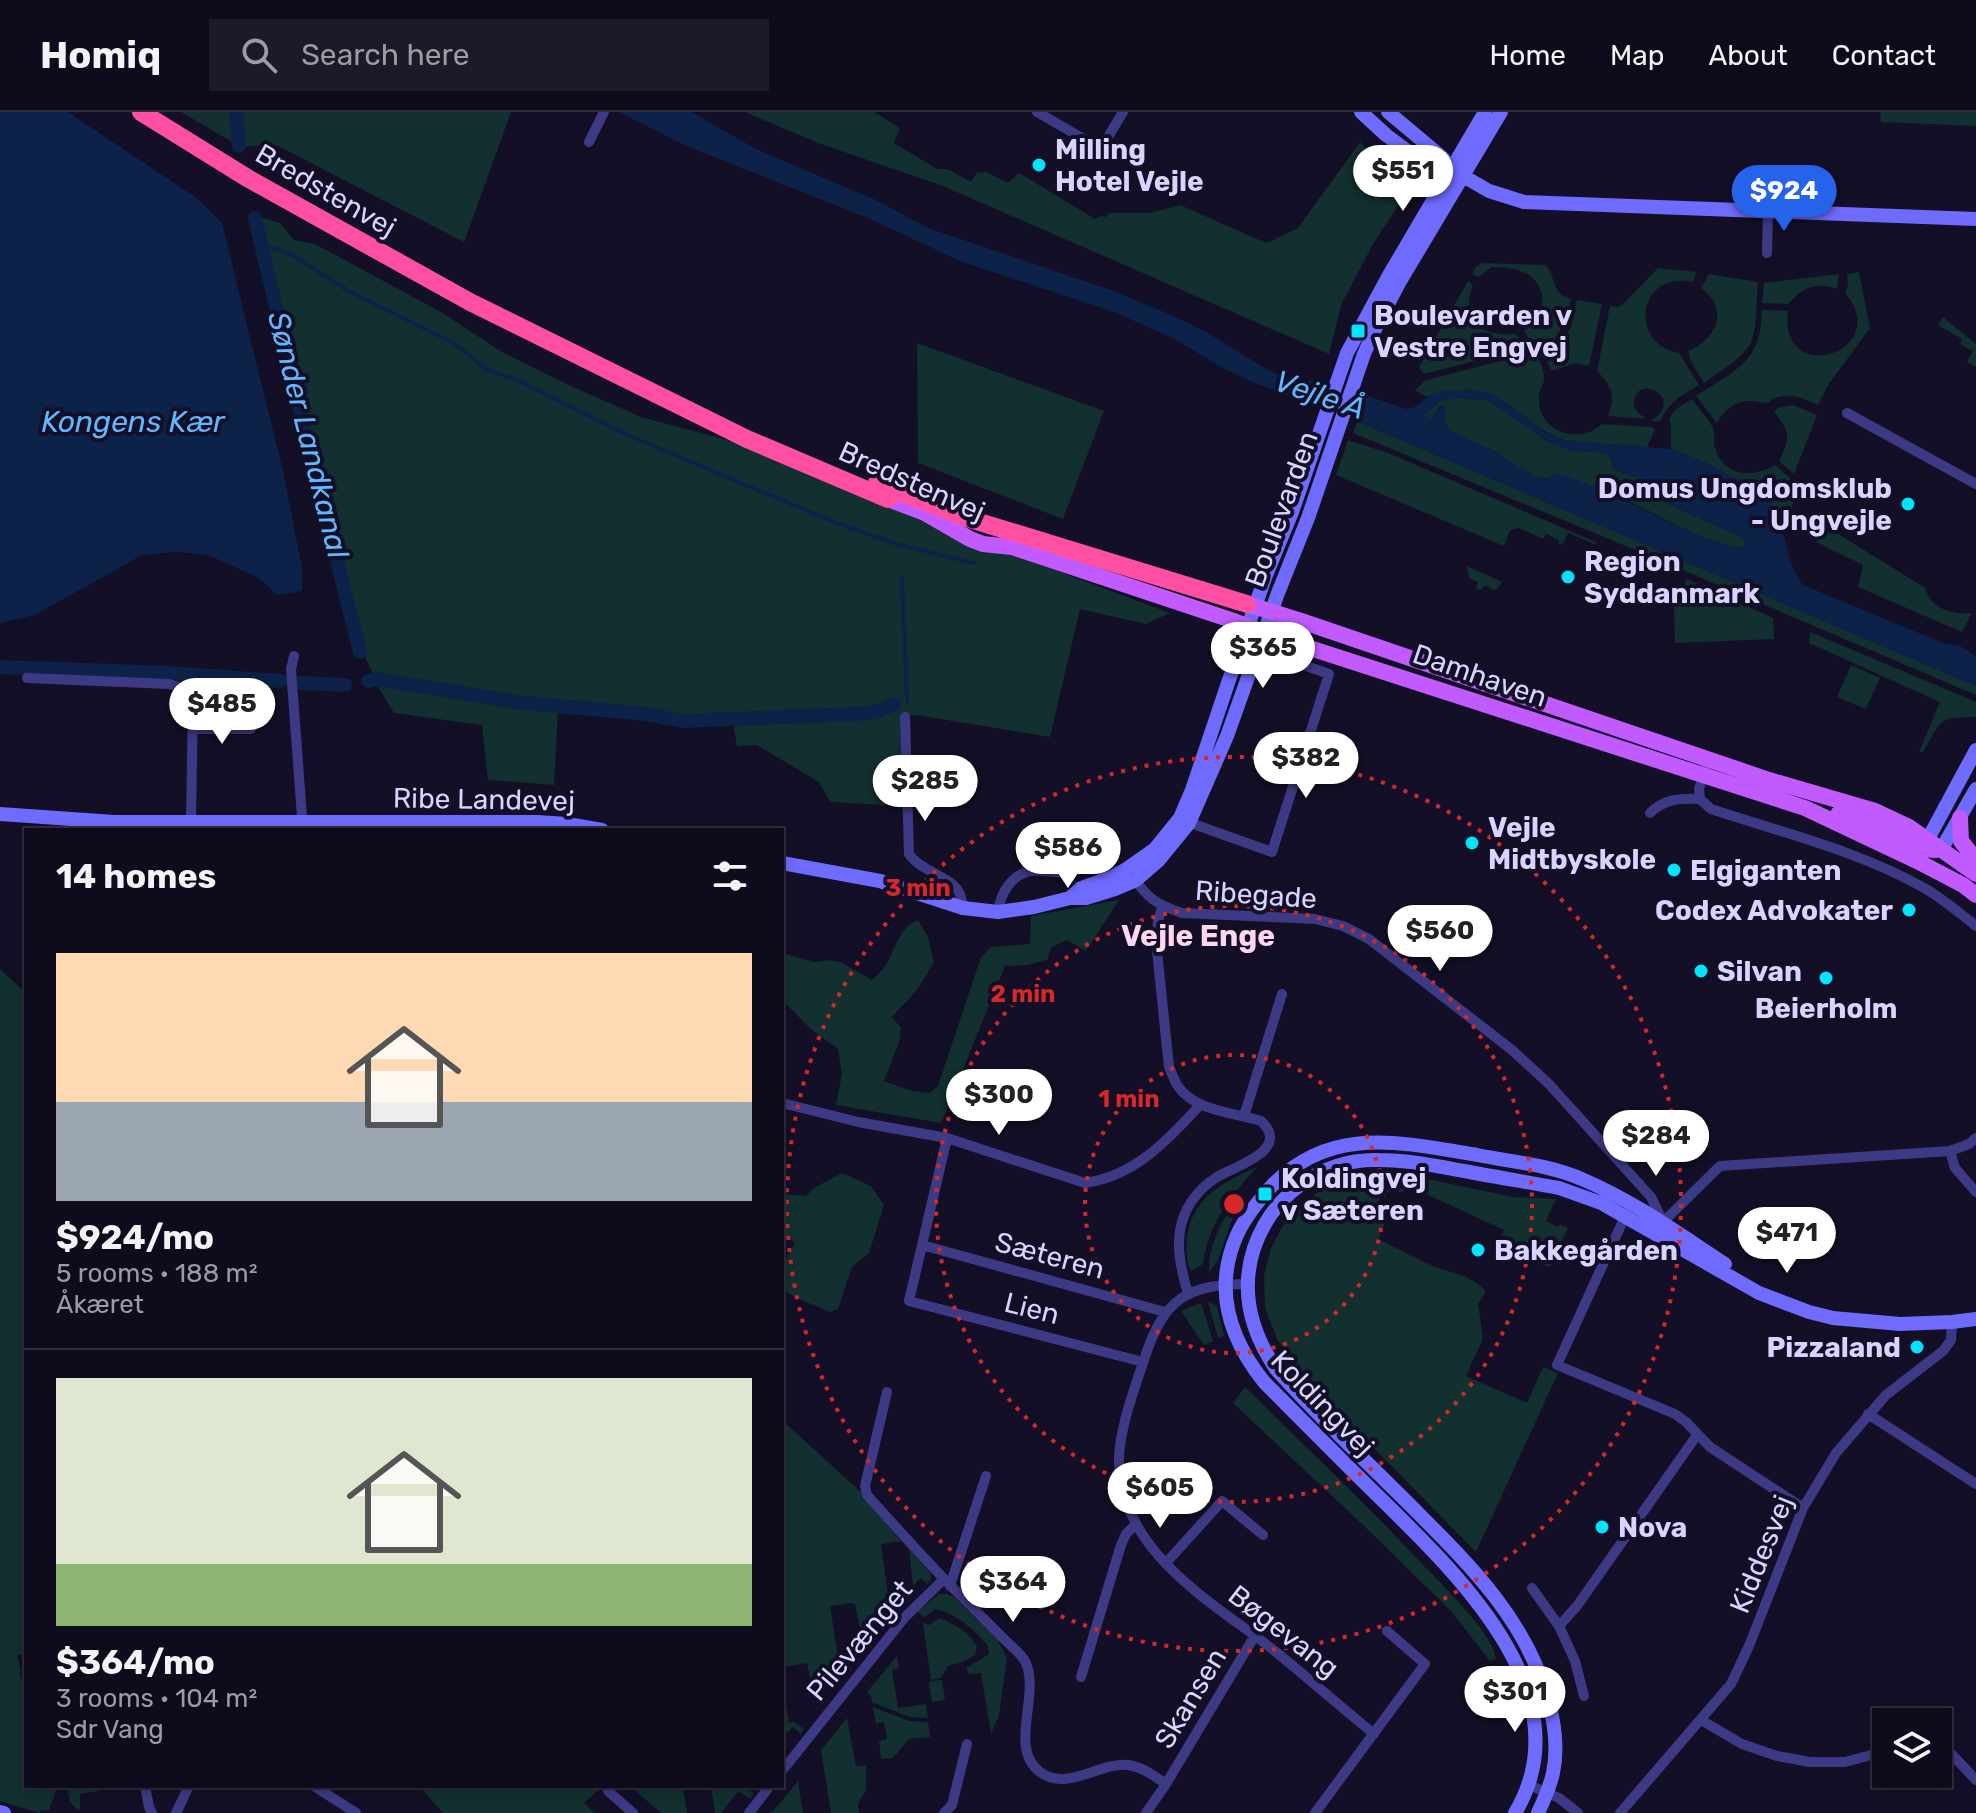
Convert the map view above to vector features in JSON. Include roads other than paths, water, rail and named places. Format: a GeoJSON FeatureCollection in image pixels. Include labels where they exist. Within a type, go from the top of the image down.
{"type":"FeatureCollection","features":[{"type":"Feature","properties":{"kind":"highway","name":"Bredstenvej"},"geometry":{"type":"LineString","coordinates":[[141,112],[249,179],[470,302],[747,439],[888,499]]}},
{"type":"Feature","properties":{"kind":"highway","name":"Bredstenvej"},"geometry":{"type":"LineString","coordinates":[[660,396],[973,520],[1258,608]]}},
{"type":"Feature","properties":{"kind":"main road"},"geometry":{"type":"LineString","coordinates":[[1361,112],[1425,164],[1457,173],[1497,194],[1524,202],[1976,219]]}},
{"type":"Feature","properties":{"kind":"main road"},"geometry":{"type":"LineString","coordinates":[[1388,112],[1457,173]]}},
{"type":"Feature","properties":{"kind":"main road","name":"Boulevarden"},"geometry":{"type":"LineString","coordinates":[[1258,608],[1308,518],[1364,354],[1485,112]]}},
{"type":"Feature","properties":{"kind":"main road","name":"Boulevarden"},"geometry":{"type":"LineString","coordinates":[[1132,874],[1158,861],[1185,821],[1192,790],[1347,353],[1363,322],[1457,173],[1501,112]]}},
{"type":"Feature","properties":{"kind":"main road","name":"Bredstenvej"},"geometry":{"type":"LineString","coordinates":[[888,499],[925,513],[983,544],[1012,547],[1251,627]]}},
{"type":"Feature","properties":{"kind":"main road","name":"Damhaven"},"geometry":{"type":"LineString","coordinates":[[1258,608],[1706,768],[1922,850],[1941,850],[1976,874]]}},
{"type":"Feature","properties":{"kind":"main road","name":"Damhaven"},"geometry":{"type":"LineString","coordinates":[[1251,627],[1706,768],[1769,780],[1875,811],[1909,827],[1922,850],[1976,895]]}},
{"type":"Feature","properties":{"kind":"main road"},"geometry":{"type":"LineString","coordinates":[[1922,850],[1976,750]]}},
{"type":"Feature","properties":{"kind":"main road"},"geometry":{"type":"LineString","coordinates":[[1941,850],[1976,789]]}},
{"type":"Feature","properties":{"kind":"main road","name":"Ribe Landevej"},"geometry":{"type":"LineString","coordinates":[[0,814],[113,826],[191,822],[302,826],[567,824],[590,828]]}},
{"type":"Feature","properties":{"kind":"main road"},"geometry":{"type":"LineString","coordinates":[[1960,818],[1961,841],[1976,860]]}},
{"type":"Feature","properties":{"kind":"main road"},"geometry":{"type":"LineString","coordinates":[[784,863],[880,881],[963,908],[998,912],[1070,898],[1086,898],[1115,889],[1132,874]]}},
{"type":"Feature","properties":{"kind":"main road","name":"Koldingvej"},"geometry":{"type":"LineString","coordinates":[[1515,1813],[1527,1784],[1534,1747],[1532,1715],[1525,1686],[1510,1650],[1491,1618],[1463,1583],[1264,1382],[1249,1363],[1233,1329],[1227,1310],[1225,1284],[1228,1259],[1238,1232],[1257,1203],[1281,1176],[1295,1165],[1326,1150],[1348,1144],[1382,1142],[1536,1166],[1580,1178],[1759,1293],[1786,1304],[1833,1318],[1900,1324],[1976,1319]]}},
{"type":"Feature","properties":{"kind":"main road","name":"Koldingvej"},"geometry":{"type":"LineString","coordinates":[[1538,1813],[1555,1760],[1554,1730],[1547,1695],[1528,1645],[1515,1623],[1489,1587],[1458,1553],[1276,1369],[1265,1353],[1249,1307],[1248,1284],[1250,1261],[1259,1235],[1273,1210],[1291,1191],[1318,1173],[1346,1163],[1376,1159],[1559,1188],[1663,1222],[1757,1282],[1857,1319]]}},
{"type":"Feature","properties":{"kind":"street"},"geometry":{"type":"LineString","coordinates":[[589,142],[604,112]]}},
{"type":"Feature","properties":{"kind":"street"},"geometry":{"type":"LineString","coordinates":[[1037,112],[1101,149],[1123,112]]}},
{"type":"Feature","properties":{"kind":"street"},"geometry":{"type":"LineString","coordinates":[[1767,253],[1768,212]]}},
{"type":"Feature","properties":{"kind":"street"},"geometry":{"type":"LineString","coordinates":[[1847,413],[1976,484]]}},
{"type":"Feature","properties":{"kind":"street"},"geometry":{"type":"LineString","coordinates":[[1793,488],[1805,492]]}},
{"type":"Feature","properties":{"kind":"street"},"geometry":{"type":"LineString","coordinates":[[294,656],[291,669],[302,826]]}},
{"type":"Feature","properties":{"kind":"street"},"geometry":{"type":"LineString","coordinates":[[1185,821],[1272,852],[1329,674],[1298,663]]}},
{"type":"Feature","properties":{"kind":"street"},"geometry":{"type":"LineString","coordinates":[[27,678],[169,684],[187,690],[193,697],[191,822]]}},
{"type":"Feature","properties":{"kind":"street"},"geometry":{"type":"LineString","coordinates":[[905,717],[909,854],[915,863],[960,893],[963,908]]}},
{"type":"Feature","properties":{"kind":"street"},"geometry":{"type":"LineString","coordinates":[[193,729],[251,729]]}},
{"type":"Feature","properties":{"kind":"street"},"geometry":{"type":"LineString","coordinates":[[1700,799],[1699,789],[1706,768]]}},
{"type":"Feature","properties":{"kind":"street"},"geometry":{"type":"LineString","coordinates":[[1650,813],[1657,806],[1676,798],[1700,799],[1711,809],[1887,870],[1927,890],[1976,926]]}},
{"type":"Feature","properties":{"kind":"street"},"geometry":{"type":"LineString","coordinates":[[998,912],[1010,883],[1022,874],[1033,870],[1064,873],[1076,869],[1086,862],[1104,836]]}},
{"type":"Feature","properties":{"kind":"street","name":"Ribegade"},"geometry":{"type":"LineString","coordinates":[[1132,874],[1151,899],[1162,907],[1182,913],[1315,919],[1343,926],[1369,939],[1512,1050],[1549,1084],[1651,1197],[1663,1222]]}},
{"type":"Feature","properties":{"kind":"street"},"geometry":{"type":"LineString","coordinates":[[1162,907],[1156,941],[1169,1067],[1177,1085],[1188,1098],[1200,1105],[1261,1121],[1268,1128],[1269,1142],[1259,1156],[1216,1178],[1192,1200],[1182,1225],[1178,1251],[1188,1293]]}},
{"type":"Feature","properties":{"kind":"street"},"geometry":{"type":"LineString","coordinates":[[1244,1116],[1282,994]]}},
{"type":"Feature","properties":{"kind":"street"},"geometry":{"type":"LineString","coordinates":[[784,1104],[858,1122],[947,1138],[1085,1183],[1100,1181],[1143,1160],[1162,1146],[1200,1105]]}},
{"type":"Feature","properties":{"kind":"street"},"geometry":{"type":"LineString","coordinates":[[922,1245],[947,1138]]}},
{"type":"Feature","properties":{"kind":"street"},"geometry":{"type":"LineString","coordinates":[[1663,1222],[1720,1166],[1950,1151],[1976,1138]]}},
{"type":"Feature","properties":{"kind":"street"},"geometry":{"type":"LineString","coordinates":[[1950,1151],[1955,1168],[1976,1192]]}},
{"type":"Feature","properties":{"kind":"street"},"geometry":{"type":"LineString","coordinates":[[1628,1210],[1557,1365],[1675,1414],[1710,1447],[1803,1508]]}},
{"type":"Feature","properties":{"kind":"street","name":"Lien"},"geometry":{"type":"LineString","coordinates":[[922,1245],[909,1301],[1143,1362]]}},
{"type":"Feature","properties":{"kind":"street","name":"Sæteren"},"geometry":{"type":"LineString","coordinates":[[922,1245],[1165,1312]]}},
{"type":"Feature","properties":{"kind":"street","name":"Bøgevang"},"geometry":{"type":"LineString","coordinates":[[1248,1284],[1225,1284],[1188,1293],[1165,1312],[1152,1335],[1123,1431],[1119,1461],[1123,1496],[1135,1525],[1166,1563],[1200,1596],[1273,1650],[1374,1734]]}},
{"type":"Feature","properties":{"kind":"street","name":"Kiddesvej"},"geometry":{"type":"LineString","coordinates":[[1620,1813],[1731,1684],[1803,1508],[1836,1453],[1886,1395],[1943,1351],[1951,1340],[1952,1322]]}},
{"type":"Feature","properties":{"kind":"street"},"geometry":{"type":"LineString","coordinates":[[887,1392],[865,1486],[867,1495],[947,1582],[1025,1659],[1031,1678],[1025,1747],[1030,1762],[1041,1773],[1054,1779],[1071,1778],[1114,1765],[1130,1765],[1143,1769],[1166,1784]]}},
{"type":"Feature","properties":{"kind":"street"},"geometry":{"type":"LineString","coordinates":[[1868,1414],[1976,1484]]}},
{"type":"Feature","properties":{"kind":"street"},"geometry":{"type":"LineString","coordinates":[[1559,1626],[1577,1606],[1697,1435]]}},
{"type":"Feature","properties":{"kind":"street"},"geometry":{"type":"LineString","coordinates":[[947,1582],[986,1476]]}},
{"type":"Feature","properties":{"kind":"street"},"geometry":{"type":"LineString","coordinates":[[1166,1563],[1222,1501],[1263,1535]]}},
{"type":"Feature","properties":{"kind":"street"},"geometry":{"type":"LineString","coordinates":[[1081,1677],[1121,1545],[1135,1525]]}},
{"type":"Feature","properties":{"kind":"street","name":"Pilevænget"},"geometry":{"type":"LineString","coordinates":[[784,1768],[905,1617],[947,1582]]}},
{"type":"Feature","properties":{"kind":"street"},"geometry":{"type":"LineString","coordinates":[[1532,1588],[1559,1626],[1575,1661],[1584,1696]]}},
{"type":"Feature","properties":{"kind":"street"},"geometry":{"type":"LineString","coordinates":[[1315,1813],[1425,1664],[1387,1631]]}},
{"type":"Feature","properties":{"kind":"street","name":"Skansen"},"geometry":{"type":"LineString","coordinates":[[1146,1813],[1254,1637]]}},
{"type":"Feature","properties":{"kind":"street"},"geometry":{"type":"LineString","coordinates":[[1701,1720],[1742,1744],[1788,1758],[1810,1762],[1845,1762],[1872,1755]]}},
{"type":"Feature","properties":{"kind":"street"},"geometry":{"type":"LineString","coordinates":[[944,1813],[952,1805],[967,1744]]}},
{"type":"Feature","properties":{"kind":"street"},"geometry":{"type":"LineString","coordinates":[[1952,1754],[1976,1780]]}},
{"type":"Feature","properties":{"kind":"street"},"geometry":{"type":"LineString","coordinates":[[1527,1784],[1559,1798],[1578,1813]]}},
{"type":"Feature","properties":{"kind":"street"},"geometry":{"type":"LineString","coordinates":[[145,1788],[152,1813]]}},
{"type":"Feature","properties":{"kind":"street"},"geometry":{"type":"LineString","coordinates":[[176,1813],[188,1788]]}},
{"type":"Feature","properties":{"kind":"street"},"geometry":{"type":"LineString","coordinates":[[317,1788],[356,1813]]}},
{"type":"Feature","properties":{"kind":"street"},"geometry":{"type":"LineString","coordinates":[[749,1813],[768,1788]]}},
{"type":"Feature","properties":{"kind":"street"},"geometry":{"type":"LineString","coordinates":[[608,1791],[633,1813]]}},
{"type":"Feature","properties":{"kind":"water","name":"Kongens Kær"},"geometry":{"type":"Polygon","coordinates":[[[0,112],[68,112],[197,198],[222,223],[283,471],[302,568],[302,591],[277,595],[259,578],[208,555],[177,552],[142,555],[35,615],[0,623],[0,112]]]}},
{"type":"Feature","properties":{"kind":"water","name":"Vejle Å"},"geometry":{"type":"Polygon","coordinates":[[[619,112],[692,112],[754,148],[876,200],[928,228],[1114,291],[1176,317],[1271,372],[1331,383],[1406,409],[1443,391],[1483,391],[1500,398],[1544,431],[1563,440],[1671,449],[1706,463],[1758,490],[1768,500],[1803,585],[1943,643],[1960,646],[1976,656],[1976,686],[1357,421],[1252,382],[1173,338],[1114,312],[960,261],[870,219],[684,145],[619,112]],[[1440,401],[1423,415],[1430,419],[1444,404],[1444,422],[1451,431],[1533,475],[1547,480],[1557,473],[1612,494],[1702,537],[1734,547],[1745,547],[1744,538],[1653,497],[1645,480],[1614,470],[1612,460],[1606,453],[1573,451],[1548,442],[1489,401],[1440,401]]]}},
{"type":"Feature","properties":{"kind":"waterway","name":"Sønder Landkanal"},"geometry":{"type":"LineString","coordinates":[[236,112],[239,146]]}},
{"type":"Feature","properties":{"kind":"waterway","name":"Sønder Landkanal"},"geometry":{"type":"LineString","coordinates":[[255,218],[360,652]]}},
{"type":"Feature","properties":{"kind":"waterway"},"geometry":{"type":"LineString","coordinates":[[262,247],[278,249],[299,259],[347,290],[454,343],[485,369],[513,378],[623,433],[829,520],[897,544],[974,563]]}},
{"type":"Feature","properties":{"kind":"waterway"},"geometry":{"type":"LineString","coordinates":[[902,579],[907,702]]}},
{"type":"Feature","properties":{"kind":"waterway","name":"Sønder Landkanal"},"geometry":{"type":"LineString","coordinates":[[0,667],[169,673],[281,681]]}},
{"type":"Feature","properties":{"kind":"waterway"},"geometry":{"type":"LineString","coordinates":[[368,681],[375,679],[524,703],[646,714],[682,721],[856,714],[877,712],[894,704]]}},
{"type":"Feature","properties":{"kind":"waterway","name":"Sønder Landkanal"},"geometry":{"type":"LineString","coordinates":[[301,683],[345,685]]}},
{"type":"Feature","properties":{"kind":"place","name":"Milling Hotel Vejle"},"geometry":{"type":"Point","coordinates":[1039,165]}},
{"type":"Feature","properties":{"kind":"place","name":"Boulevarden v Vestre Engvej"},"geometry":{"type":"Point","coordinates":[1358,331]}},
{"type":"Feature","properties":{"kind":"place","name":"Domus Ungdomsklub - Ungvejle"},"geometry":{"type":"Point","coordinates":[1908,504]}},
{"type":"Feature","properties":{"kind":"place","name":"Region Syddanmark"},"geometry":{"type":"Point","coordinates":[1568,577]}},
{"type":"Feature","properties":{"kind":"place","name":"Vejle Midtbyskole"},"geometry":{"type":"Point","coordinates":[1472,843]}},
{"type":"Feature","properties":{"kind":"place","name":"Elgiganten"},"geometry":{"type":"Point","coordinates":[1674,870]}},
{"type":"Feature","properties":{"kind":"place","name":"Codex Advokater"},"geometry":{"type":"Point","coordinates":[1909,910]}},
{"type":"Feature","properties":{"kind":"place","name":"Silvan"},"geometry":{"type":"Point","coordinates":[1701,971]}},
{"type":"Feature","properties":{"kind":"place","name":"Beierholm"},"geometry":{"type":"Point","coordinates":[1826,978]}},
{"type":"Feature","properties":{"kind":"place","name":"Koldingvej v Sæteren"},"geometry":{"type":"Point","coordinates":[1265,1194]}},
{"type":"Feature","properties":{"kind":"place","name":"Bakkegården"},"geometry":{"type":"Point","coordinates":[1478,1250]}},
{"type":"Feature","properties":{"kind":"place","name":"Pizzaland"},"geometry":{"type":"Point","coordinates":[1917,1347]}},
{"type":"Feature","properties":{"kind":"place","name":"Nova"},"geometry":{"type":"Point","coordinates":[1602,1527]}},
{"type":"Feature","properties":{"kind":"district","name":"Vejle Enge"},"geometry":{"type":"Point","coordinates":[1198,936]}}]}
